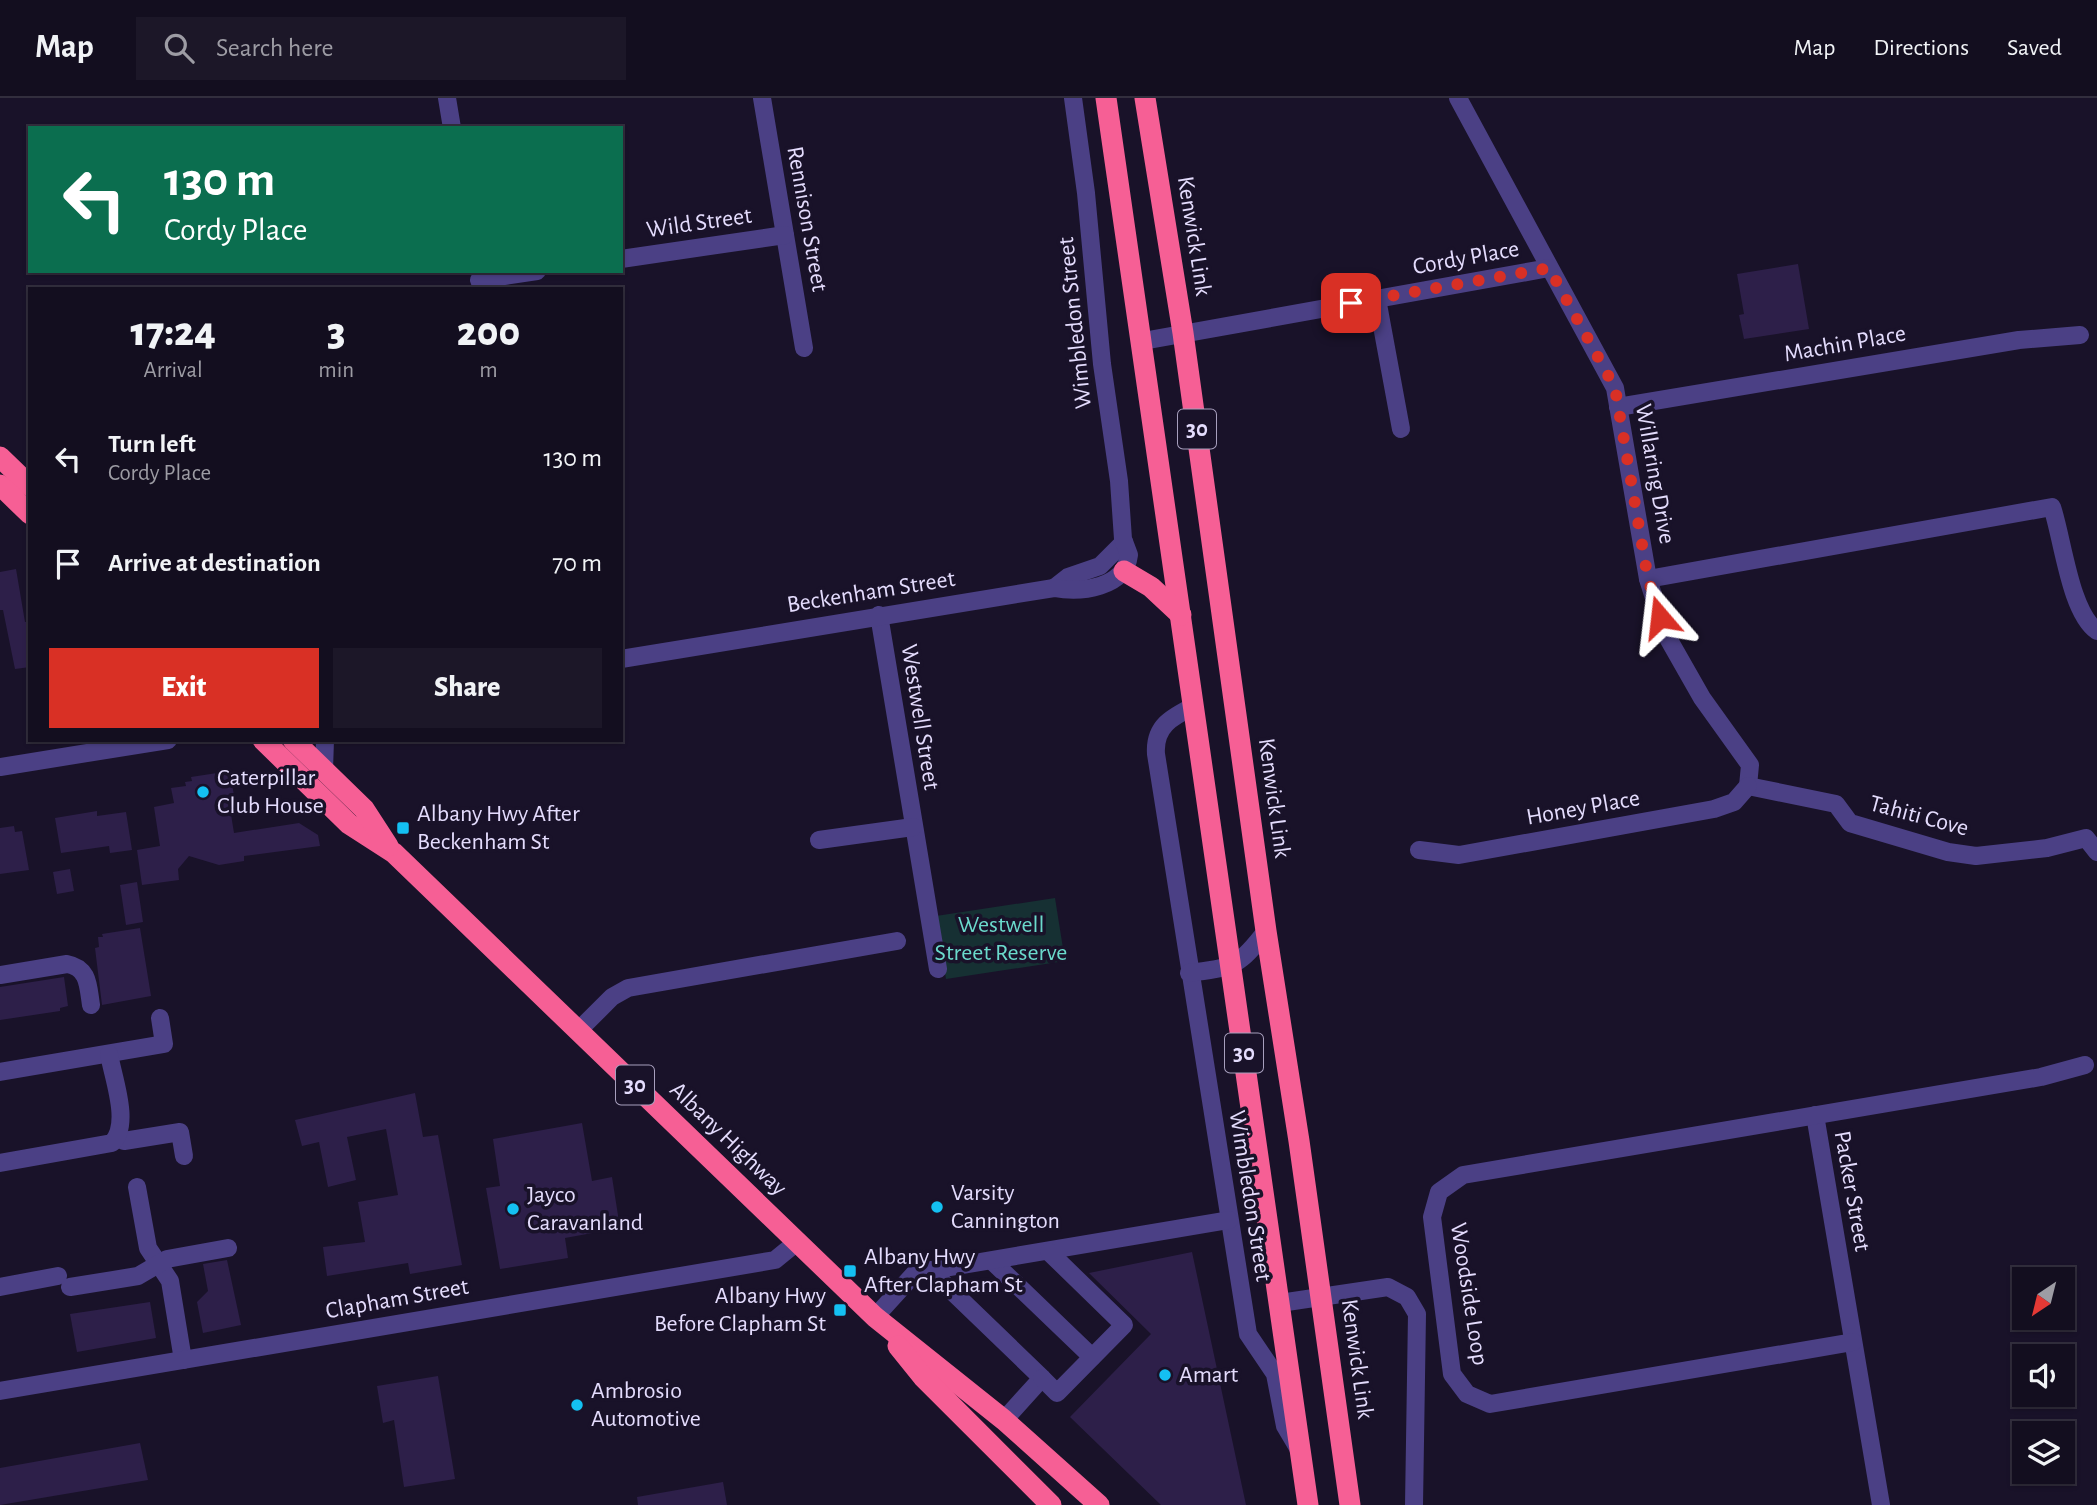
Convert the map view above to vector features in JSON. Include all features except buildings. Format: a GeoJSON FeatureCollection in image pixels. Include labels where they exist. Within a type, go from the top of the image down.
{"type":"FeatureCollection","features":[{"type":"Feature","properties":{"kind":"highway","name":"30"},"geometry":{"type":"LineString","coordinates":[[1107,98],[1308,1505]]}},
{"type":"Feature","properties":{"kind":"highway","name":"Kenwick Link"},"geometry":{"type":"LineString","coordinates":[[1145,98],[1183,333],[1266,931],[1322,1295],[1350,1505]]}},
{"type":"Feature","properties":{"kind":"highway"},"geometry":{"type":"LineString","coordinates":[[0,457],[28,484]]}},
{"type":"Feature","properties":{"kind":"highway"},"geometry":{"type":"LineString","coordinates":[[0,485],[28,512]]}},
{"type":"Feature","properties":{"kind":"highway"},"geometry":{"type":"LineString","coordinates":[[1124,571],[1151,587],[1181,615]]}},
{"type":"Feature","properties":{"kind":"highway","name":"Albany Highway"},"geometry":{"type":"LineString","coordinates":[[265,742],[349,824],[394,853],[875,1317],[1004,1420],[1099,1505]]}},
{"type":"Feature","properties":{"kind":"highway","name":"Albany Highway"},"geometry":{"type":"LineString","coordinates":[[295,742],[364,809],[394,853]]}},
{"type":"Feature","properties":{"kind":"highway","name":"Albany Highway"},"geometry":{"type":"LineString","coordinates":[[875,1317],[923,1377],[1051,1505]]}},
{"type":"Feature","properties":{"kind":"street"},"geometry":{"type":"LineString","coordinates":[[447,98],[452,126]]}},
{"type":"Feature","properties":{"kind":"street","name":"Rennison Street"},"geometry":{"type":"LineString","coordinates":[[762,98],[804,348]]}},
{"type":"Feature","properties":{"kind":"street","name":"Wimbledon Street"},"geometry":{"type":"LineString","coordinates":[[1073,98],[1086,193],[1102,364],[1124,542],[1129,555],[1124,571]]}},
{"type":"Feature","properties":{"kind":"street","name":"Willaring Drive"},"geometry":{"type":"LineString","coordinates":[[1458,98],[1615,388],[1648,579],[1669,640],[1681,663],[1750,765],[1748,786]]}},
{"type":"Feature","properties":{"kind":"street","name":"Wild Street"},"geometry":{"type":"LineString","coordinates":[[623,259],[785,235]]}},
{"type":"Feature","properties":{"kind":"street","name":"Cordy Place"},"geometry":{"type":"LineString","coordinates":[[1143,341],[1549,268]]}},
{"type":"Feature","properties":{"kind":"street"},"geometry":{"type":"LineString","coordinates":[[479,280],[524,273]]}},
{"type":"Feature","properties":{"kind":"street"},"geometry":{"type":"LineString","coordinates":[[1377,299],[1401,429]]}},
{"type":"Feature","properties":{"kind":"street","name":"Machin Place"},"geometry":{"type":"LineString","coordinates":[[1618,407],[2019,340],[2080,335]]}},
{"type":"Feature","properties":{"kind":"street"},"geometry":{"type":"LineString","coordinates":[[1648,579],[2052,508],[2078,604],[2088,625],[2097,631]]}},
{"type":"Feature","properties":{"kind":"street"},"geometry":{"type":"LineString","coordinates":[[1054,587],[1068,578],[1100,566],[1124,542]]}},
{"type":"Feature","properties":{"kind":"street","name":"Beckenham Street"},"geometry":{"type":"LineString","coordinates":[[623,659],[1054,587],[1065,590],[1100,586],[1124,571]]}},
{"type":"Feature","properties":{"kind":"street","name":"Westwell Street"},"geometry":{"type":"LineString","coordinates":[[879,615],[938,969]]}},
{"type":"Feature","properties":{"kind":"street","name":"Wimbledon Street"},"geometry":{"type":"LineString","coordinates":[[1194,706],[1173,716],[1161,727],[1155,745],[1248,1334],[1275,1374],[1285,1426],[1300,1451]]}},
{"type":"Feature","properties":{"kind":"street"},"geometry":{"type":"LineString","coordinates":[[0,767],[155,742]]}},
{"type":"Feature","properties":{"kind":"street"},"geometry":{"type":"LineString","coordinates":[[324,770],[325,742]]}},
{"type":"Feature","properties":{"kind":"street","name":"Tahiti Cove"},"geometry":{"type":"LineString","coordinates":[[1748,786],[1836,804],[1850,822],[1962,854],[1976,856],[2091,845]]}},
{"type":"Feature","properties":{"kind":"street","name":"Honey Place"},"geometry":{"type":"LineString","coordinates":[[1419,850],[1459,855],[1713,809],[1734,802],[1748,786]]}},
{"type":"Feature","properties":{"kind":"street","name":"Westwell Street"},"geometry":{"type":"LineString","coordinates":[[820,840],[914,827]]}},
{"type":"Feature","properties":{"kind":"street"},"geometry":{"type":"LineString","coordinates":[[1189,973],[1232,967],[1248,955],[1266,931]]}},
{"type":"Feature","properties":{"kind":"street"},"geometry":{"type":"LineString","coordinates":[[579,1030],[611,997],[628,988],[897,941]]}},
{"type":"Feature","properties":{"kind":"street"},"geometry":{"type":"LineString","coordinates":[[0,975],[67,964],[77,966],[85,973],[91,1005]]}},
{"type":"Feature","properties":{"kind":"street"},"geometry":{"type":"LineString","coordinates":[[0,1072],[164,1044],[160,1018]]}},
{"type":"Feature","properties":{"kind":"street"},"geometry":{"type":"LineString","coordinates":[[0,1163],[102,1146],[117,1138],[120,1121],[109,1054]]}},
{"type":"Feature","properties":{"kind":"street","name":"Packer Street"},"geometry":{"type":"LineString","coordinates":[[1881,1505],[1815,1115],[2041,1077],[2085,1065]]}},
{"type":"Feature","properties":{"kind":"street","name":"Woodside Loop"},"geometry":{"type":"LineString","coordinates":[[1815,1115],[1463,1175],[1440,1192],[1432,1217],[1452,1374],[1467,1394],[1490,1404],[1853,1342]]}},
{"type":"Feature","properties":{"kind":"street"},"geometry":{"type":"LineString","coordinates":[[117,1138],[124,1141],[180,1132],[184,1156]]}},
{"type":"Feature","properties":{"kind":"street"},"geometry":{"type":"LineString","coordinates":[[137,1187],[148,1248],[170,1281],[183,1360]]}},
{"type":"Feature","properties":{"kind":"street"},"geometry":{"type":"LineString","coordinates":[[875,1317],[915,1273],[1229,1220]]}},
{"type":"Feature","properties":{"kind":"street","name":"Clapham Street"},"geometry":{"type":"LineString","coordinates":[[0,1391],[775,1260],[797,1242]]}},
{"type":"Feature","properties":{"kind":"street"},"geometry":{"type":"LineString","coordinates":[[0,1287],[138,1276],[167,1259],[228,1248]]}},
{"type":"Feature","properties":{"kind":"street"},"geometry":{"type":"LineString","coordinates":[[930,1270],[1057,1392],[1125,1325],[1049,1252]]}},
{"type":"Feature","properties":{"kind":"street"},"geometry":{"type":"LineString","coordinates":[[992,1261],[1092,1357]]}},
{"type":"Feature","properties":{"kind":"street"},"geometry":{"type":"LineString","coordinates":[[1280,1303],[1388,1287],[1407,1297],[1418,1314],[1414,1505]]}},
{"type":"Feature","properties":{"kind":"street"},"geometry":{"type":"LineString","coordinates":[[1004,1420],[1042,1378]]}},
{"type":"Feature","properties":{"kind":"green space","name":"Westwell Street Reserve"},"geometry":{"type":"Polygon","coordinates":[[[1055,898],[1065,961],[946,979],[936,916],[1055,898]]]}},
{"type":"Feature","properties":{"kind":"place","name":"Caterpillar Club House"},"geometry":{"type":"Point","coordinates":[203,792]}},
{"type":"Feature","properties":{"kind":"place","name":"Albany Hwy After Beckenham St"},"geometry":{"type":"Point","coordinates":[403,828]}},
{"type":"Feature","properties":{"kind":"place","name":"Varsity Cannington"},"geometry":{"type":"Point","coordinates":[937,1207]}},
{"type":"Feature","properties":{"kind":"place","name":"Jayco Caravanland"},"geometry":{"type":"Point","coordinates":[513,1209]}},
{"type":"Feature","properties":{"kind":"place","name":"Albany Hwy After Clapham St"},"geometry":{"type":"Point","coordinates":[850,1271]}},
{"type":"Feature","properties":{"kind":"place","name":"Albany Hwy Before Clapham St"},"geometry":{"type":"Point","coordinates":[840,1310]}},
{"type":"Feature","properties":{"kind":"place","name":"Amart"},"geometry":{"type":"Point","coordinates":[1165,1375]}},
{"type":"Feature","properties":{"kind":"place","name":"Ambrosio Automotive"},"geometry":{"type":"Point","coordinates":[577,1405]}},
{"type":"Feature","properties":{"kind":"route"},"geometry":{"type":"LineString","coordinates":[[1351,303],[1549,268],[1615,388],[1648,579],[1660,617]]}}]}
